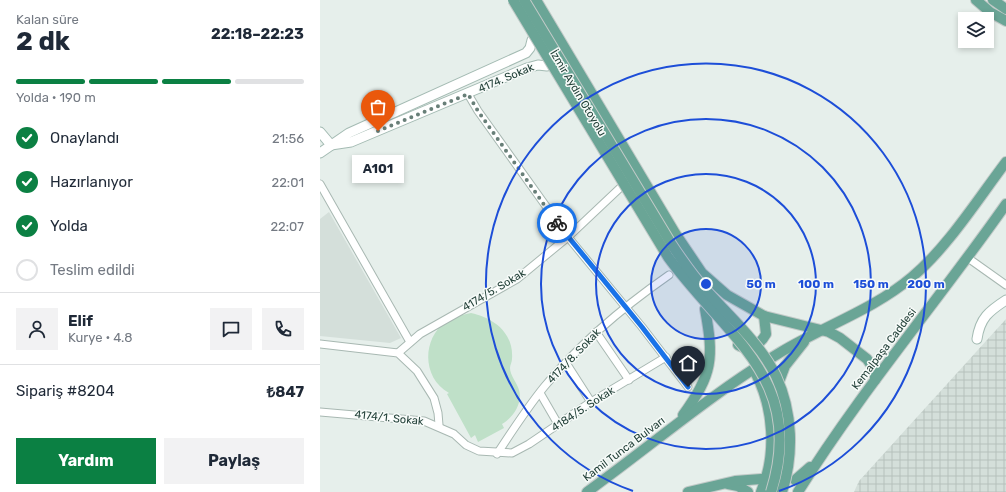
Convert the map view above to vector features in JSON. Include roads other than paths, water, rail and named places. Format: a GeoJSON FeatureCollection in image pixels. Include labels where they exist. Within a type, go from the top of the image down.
{"type":"FeatureCollection","features":[{"type":"Feature","properties":{"kind":"main road","name":"İzmir Aydın Otoyolu"},"geometry":{"type":"LineString","coordinates":[[508,0],[620,187],[667,262],[733,341],[754,370],[766,398],[770,421]]}},
{"type":"Feature","properties":{"kind":"main road"},"geometry":{"type":"LineString","coordinates":[[513,0],[668,256],[685,279],[741,343],[757,364],[775,402],[781,437],[778,471],[771,492]]}},
{"type":"Feature","properties":{"kind":"main road"},"geometry":{"type":"LineString","coordinates":[[524,0],[672,245],[698,281],[759,350],[776,376],[784,399],[789,427],[790,464],[788,492]]}},
{"type":"Feature","properties":{"kind":"main road"},"geometry":{"type":"LineString","coordinates":[[536,0],[694,263],[716,286],[739,303],[764,316],[834,334],[861,352],[872,365],[875,380]]}},
{"type":"Feature","properties":{"kind":"main road"},"geometry":{"type":"LineString","coordinates":[[976,0],[990,12],[1006,20]]}},
{"type":"Feature","properties":{"kind":"main road"},"geometry":{"type":"LineString","coordinates":[[993,0],[1006,9]]}},
{"type":"Feature","properties":{"kind":"main road","name":"4174. Sokak"},"geometry":{"type":"LineString","coordinates":[[320,153],[348,133],[526,53],[530,48],[532,40]]}},
{"type":"Feature","properties":{"kind":"main road","name":"4174. Sokak"},"geometry":{"type":"LineString","coordinates":[[331,145],[350,142],[528,68],[538,65],[547,66]]}},
{"type":"Feature","properties":{"kind":"main road"},"geometry":{"type":"LineString","coordinates":[[320,132],[331,145]]}},
{"type":"Feature","properties":{"kind":"main road"},"geometry":{"type":"LineString","coordinates":[[754,370],[820,330],[864,310],[888,295],[913,276],[931,260],[1006,162]]}},
{"type":"Feature","properties":{"kind":"main road","name":"Kemalpaşa Caddesi"},"geometry":{"type":"LineString","coordinates":[[798,492],[817,461],[875,380],[968,258],[1006,204]]}},
{"type":"Feature","properties":{"kind":"main road"},"geometry":{"type":"LineString","coordinates":[[977,339],[979,325],[991,310],[1006,300]]}},
{"type":"Feature","properties":{"kind":"main road"},"geometry":{"type":"LineString","coordinates":[[677,423],[695,400],[708,372],[711,346],[705,309]]}},
{"type":"Feature","properties":{"kind":"main road"},"geometry":{"type":"LineString","coordinates":[[733,341],[744,348],[756,345],[766,334],[764,316]]}},
{"type":"Feature","properties":{"kind":"main road"},"geometry":{"type":"LineString","coordinates":[[761,492],[770,474],[770,421],[773,395],[785,366],[800,346],[820,330]]}},
{"type":"Feature","properties":{"kind":"main road","name":"Kamil Tunca Bulvarı"},"geometry":{"type":"LineString","coordinates":[[587,492],[677,423],[754,370]]}},
{"type":"Feature","properties":{"kind":"main road"},"geometry":{"type":"LineString","coordinates":[[795,480],[817,461]]}},
{"type":"Feature","properties":{"kind":"main road"},"geometry":{"type":"LineString","coordinates":[[782,492],[790,464]]}},
{"type":"Feature","properties":{"kind":"main road"},"geometry":{"type":"LineString","coordinates":[[688,492],[770,474]]}},
{"type":"Feature","properties":{"kind":"main road"},"geometry":{"type":"LineString","coordinates":[[726,483],[738,486],[748,492]]}},
{"type":"Feature","properties":{"kind":"street"},"geometry":{"type":"LineString","coordinates":[[468,94],[478,111],[568,237],[666,357],[688,387]]}},
{"type":"Feature","properties":{"kind":"street"},"geometry":{"type":"LineString","coordinates":[[320,184],[410,342]]}},
{"type":"Feature","properties":{"kind":"street","name":"4174/5. Sokak"},"geometry":{"type":"LineString","coordinates":[[398,353],[410,342],[445,319],[517,279],[568,237],[620,187]]}},
{"type":"Feature","properties":{"kind":"street"},"geometry":{"type":"LineString","coordinates":[[968,258],[1006,285]]}},
{"type":"Feature","properties":{"kind":"street","name":"4174/8. Sokak"},"geometry":{"type":"LineString","coordinates":[[497,454],[540,393],[566,363],[596,332],[624,307],[669,275]]}},
{"type":"Feature","properties":{"kind":"street"},"geometry":{"type":"LineString","coordinates":[[596,332],[629,380]]}},
{"type":"Feature","properties":{"kind":"street"},"geometry":{"type":"LineString","coordinates":[[320,344],[398,353],[417,372],[434,398],[439,426]]}},
{"type":"Feature","properties":{"kind":"street","name":"4184/5. Sokak"},"geometry":{"type":"LineString","coordinates":[[497,454],[512,453],[529,444],[591,402],[666,357]]}},
{"type":"Feature","properties":{"kind":"street"},"geometry":{"type":"LineString","coordinates":[[566,363],[591,402]]}},
{"type":"Feature","properties":{"kind":"street"},"geometry":{"type":"LineString","coordinates":[[540,393],[558,424]]}},
{"type":"Feature","properties":{"kind":"street","name":"4174/1. Sokak"},"geometry":{"type":"LineString","coordinates":[[320,412],[424,421],[439,426],[454,434],[466,445],[479,451],[497,454]]}},
{"type":"Feature","properties":{"kind":"place","name":"A101"},"geometry":{"type":"Point","coordinates":[378,131]}}]}
